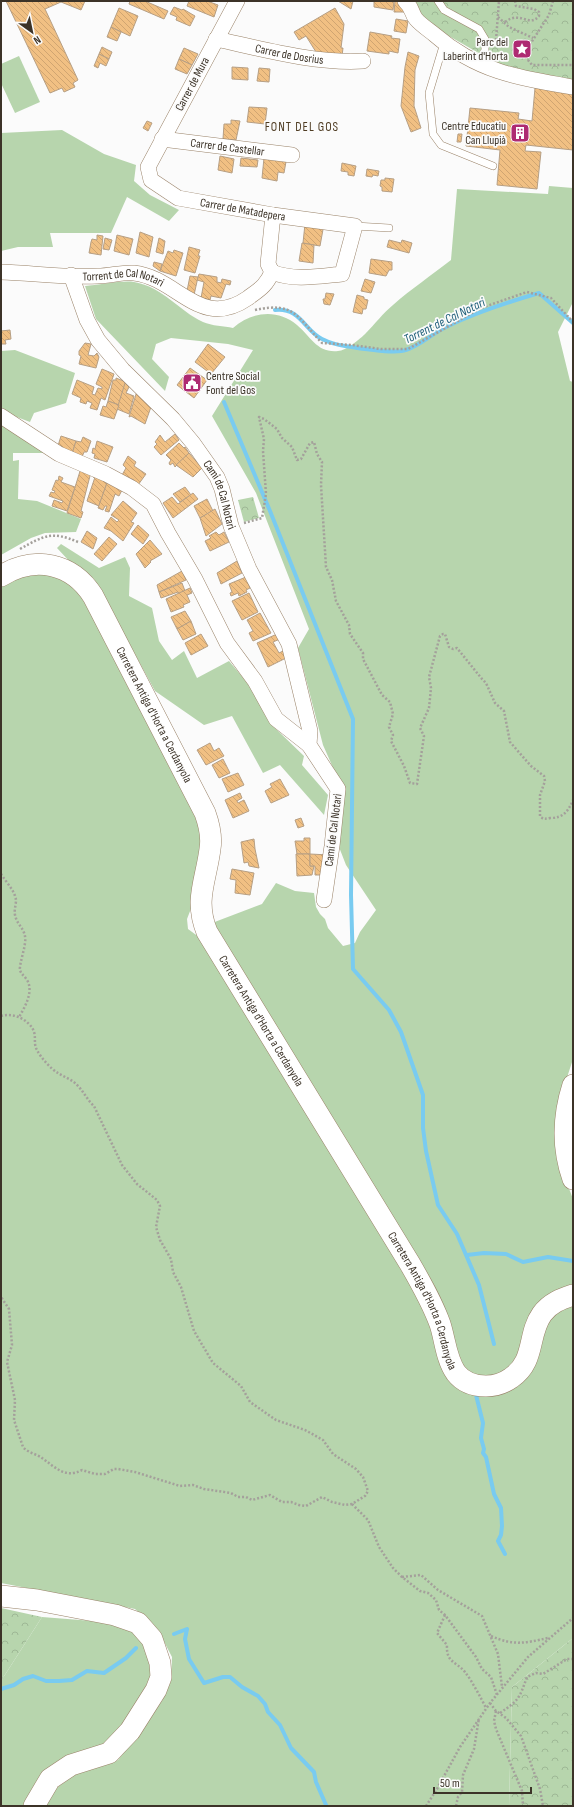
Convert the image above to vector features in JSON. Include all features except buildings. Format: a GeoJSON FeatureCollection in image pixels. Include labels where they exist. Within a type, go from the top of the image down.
{"type":"FeatureCollection","features":[{"type":"Feature","properties":{"kind":"street","name":"Carrer de Mura"},"geometry":{"type":"LineString","coordinates":[[148,167],[237,1]]}},
{"type":"Feature","properties":{"kind":"street"},"geometry":{"type":"LineString","coordinates":[[405,1],[411,7],[415,18],[444,43],[479,65],[525,79],[573,87]]}},
{"type":"Feature","properties":{"kind":"street","name":"Carrer de Dosrius"},"geometry":{"type":"LineString","coordinates":[[216,39],[284,54],[347,62],[363,61]]}},
{"type":"Feature","properties":{"kind":"street","name":"Carrer de Castellar"},"geometry":{"type":"LineString","coordinates":[[162,139],[292,155]]}},
{"type":"Feature","properties":{"kind":"street","name":"Carrer de Matadepera"},"geometry":{"type":"LineString","coordinates":[[148,167],[151,180],[178,198],[273,215],[355,226]]}},
{"type":"Feature","properties":{"kind":"street"},"geometry":{"type":"LineString","coordinates":[[273,215],[268,264],[272,272],[277,274],[307,278],[342,274],[355,226]]}},
{"type":"Feature","properties":{"kind":"street","name":"Torrent de Cal Notari"},"geometry":{"type":"LineString","coordinates":[[1,272],[98,276],[128,273],[141,274],[156,280],[198,305],[221,308],[236,305],[266,284],[272,272]]}},
{"type":"Feature","properties":{"kind":"street","name":"Camí de Cal Notari"},"geometry":{"type":"LineString","coordinates":[[71,275],[87,320],[98,340],[123,370],[169,414],[193,443],[217,478],[222,489],[231,526],[249,570],[289,644],[310,731],[309,745]]}},
{"type":"Feature","properties":{"kind":"street","name":"Camí de Cal Notari"},"geometry":{"type":"LineString","coordinates":[[1,416],[59,454],[119,481],[142,495],[153,504],[168,533],[196,579],[226,644],[255,681],[276,719],[309,745],[338,789],[324,900]]}},
{"type":"Feature","properties":{"kind":"street","name":"Carretera Antiga d'Horta a Cerdanyola"},"geometry":{"type":"LineString","coordinates":[[1,576],[25,566],[45,564],[56,566],[77,577],[88,588],[93,596],[205,813],[210,836],[210,849],[200,902],[203,921],[207,932],[410,1264],[435,1311],[444,1335],[450,1361],[456,1373],[467,1382],[478,1386],[495,1385],[508,1380],[520,1371],[527,1360],[537,1323],[542,1314],[556,1302],[573,1295]]}},
{"type":"Feature","properties":{"kind":"street"},"geometry":{"type":"LineString","coordinates":[[573,1085],[566,1111],[565,1133],[567,1155],[573,1179]]}},
{"type":"Feature","properties":{"kind":"street"},"geometry":{"type":"LineString","coordinates":[[1,1596],[37,1600],[116,1615],[138,1623],[152,1639],[160,1663],[161,1677],[156,1690],[130,1731],[109,1752],[71,1764],[50,1779],[34,1806]]}},
{"type":"Feature","properties":{"kind":"lane"},"geometry":{"type":"LineString","coordinates":[[438,1],[444,10],[479,29],[484,39],[485,50],[479,65]]}},
{"type":"Feature","properties":{"kind":"lane"},"geometry":{"type":"LineString","coordinates":[[444,43],[429,93],[433,134],[441,145],[494,166]]}},
{"type":"Feature","properties":{"kind":"lane"},"geometry":{"type":"LineString","coordinates":[[355,226],[389,228]]}},
{"type":"Feature","properties":{"kind":"path"},"geometry":{"type":"LineString","coordinates":[[495,47],[499,1]]}},
{"type":"Feature","properties":{"kind":"path"},"geometry":{"type":"LineString","coordinates":[[505,22],[511,18],[517,17],[530,21],[537,20],[539,16],[539,12],[534,8],[516,6],[515,1]]}},
{"type":"Feature","properties":{"kind":"path"},"geometry":{"type":"LineString","coordinates":[[552,2],[549,15],[542,28],[533,38],[524,56],[532,65],[573,65]]}},
{"type":"Feature","properties":{"kind":"path"},"geometry":{"type":"LineString","coordinates":[[498,17],[509,27],[533,38]]}},
{"type":"Feature","properties":{"kind":"path"},"geometry":{"type":"LineString","coordinates":[[250,311],[284,308],[299,315],[322,344],[352,345],[381,349],[408,349],[481,308],[527,292],[551,298],[573,322]]}},
{"type":"Feature","properties":{"kind":"path"},"geometry":{"type":"LineString","coordinates":[[239,519],[245,524],[259,520],[264,516],[266,494],[263,451],[264,439],[259,417],[277,429],[282,438],[292,447],[297,460],[301,459],[310,442],[314,442],[317,454],[322,462],[321,484],[326,567],[332,580],[336,601],[348,625],[350,634],[363,652],[363,658],[382,695],[390,702],[393,714],[389,727],[392,735],[392,741],[410,783],[417,784],[424,736],[420,728],[429,708],[431,688],[429,677],[436,646],[440,636],[445,634],[449,647],[453,649],[457,648],[490,688],[495,703],[504,711],[510,742],[531,766],[544,776],[545,780],[540,795],[540,817],[543,819],[556,818],[564,815],[569,810],[573,800]]}},
{"type":"Feature","properties":{"kind":"path"},"geometry":{"type":"LineString","coordinates":[[14,553],[46,537],[58,534],[78,542]]}},
{"type":"Feature","properties":{"kind":"path"},"geometry":{"type":"LineString","coordinates":[[1,874],[14,892],[16,900],[15,916],[24,933],[25,943],[21,955],[20,967],[21,973],[27,981],[29,989],[27,1005],[19,1017]]}},
{"type":"Feature","properties":{"kind":"path"},"geometry":{"type":"LineString","coordinates":[[1,1016],[9,1014],[19,1017],[29,1024],[34,1030],[37,1051],[57,1073],[77,1084],[94,1106],[122,1165],[137,1184],[157,1200],[160,1206],[156,1227],[160,1240],[171,1259],[173,1272],[181,1287],[194,1331],[213,1363],[241,1386],[250,1402],[276,1420],[305,1430],[323,1440],[333,1454],[356,1470],[366,1482],[368,1491],[365,1496],[352,1504],[345,1505],[332,1502],[322,1497],[306,1506],[291,1502],[282,1502],[270,1495],[252,1500],[238,1497],[231,1493],[204,1489],[193,1485],[180,1486],[135,1472],[118,1469],[114,1469],[106,1474],[95,1474],[82,1470],[78,1473],[68,1473],[50,1466],[43,1458],[25,1450],[14,1420],[15,1400],[7,1362],[12,1345],[9,1309],[1,1297]]}},
{"type":"Feature","properties":{"kind":"path"},"geometry":{"type":"LineString","coordinates":[[352,1504],[368,1520],[379,1547],[393,1568],[420,1591],[428,1593],[436,1600],[440,1610],[446,1615],[476,1657],[482,1669],[491,1677],[497,1695]]}},
{"type":"Feature","properties":{"kind":"path"},"geometry":{"type":"LineString","coordinates":[[402,1577],[421,1575],[438,1590],[482,1616],[498,1654],[502,1688]]}},
{"type":"Feature","properties":{"kind":"path"},"geometry":{"type":"LineString","coordinates":[[446,1615],[437,1633],[447,1645],[447,1654],[451,1660],[465,1672],[486,1708]]}},
{"type":"Feature","properties":{"kind":"path"},"geometry":{"type":"LineString","coordinates":[[426,1806],[486,1708],[528,1657],[573,1618]]}},
{"type":"Feature","properties":{"kind":"path"},"geometry":{"type":"LineString","coordinates":[[491,1635],[505,1642],[522,1644],[550,1638]]}},
{"type":"Feature","properties":{"kind":"path"},"geometry":{"type":"LineString","coordinates":[[500,1713],[516,1702],[520,1697],[527,1677],[536,1673],[542,1674],[567,1659],[573,1659]]}},
{"type":"Feature","properties":{"kind":"path"},"geometry":{"type":"LineString","coordinates":[[490,1703],[521,1736],[540,1789],[544,1806]]}},
{"type":"Feature","properties":{"kind":"path"},"geometry":{"type":"LineString","coordinates":[[496,1711],[494,1721],[496,1729],[522,1791],[523,1806]]}},
{"type":"Feature","properties":{"kind":"path"},"geometry":{"type":"LineString","coordinates":[[456,1806],[458,1797],[462,1792],[463,1775],[474,1749],[479,1718]]}},
{"type":"Feature","properties":{"kind":"green space","name":"Parc del Laberint d'Horta"},"geometry":{"type":"Polygon","coordinates":[[[410,1],[573,1],[573,81],[513,73],[430,25],[410,1]]]}},
{"type":"Feature","properties":{"kind":"green space"},"geometry":{"type":"Polygon","coordinates":[[[19,56],[40,102],[15,113],[1,83],[1,64],[19,56]]]}},
{"type":"Feature","properties":{"kind":"green space"},"geometry":{"type":"Polygon","coordinates":[[[62,130],[104,154],[136,165],[134,181],[150,195],[179,210],[169,221],[127,197],[111,233],[50,233],[53,247],[18,247],[1,251],[1,133],[62,130]]]}},
{"type":"Feature","properties":{"kind":"green space"},"geometry":{"type":"Polygon","coordinates":[[[549,186],[573,188],[573,302],[558,332],[570,381],[573,382],[573,1059],[563,1090],[568,1186],[573,1199],[573,1287],[513,1369],[486,1379],[466,1371],[212,923],[262,904],[276,883],[295,891],[314,893],[316,907],[325,919],[328,928],[343,946],[355,943],[360,932],[376,910],[346,865],[339,847],[342,788],[323,745],[298,648],[309,629],[256,493],[212,416],[253,350],[228,344],[171,338],[156,344],[152,359],[169,377],[165,391],[96,319],[85,286],[124,282],[134,282],[144,285],[162,294],[186,312],[203,322],[218,326],[233,328],[248,318],[264,314],[281,316],[297,325],[319,347],[331,351],[338,351],[349,347],[357,341],[389,308],[451,260],[457,189],[548,194],[549,186]]]}},
{"type":"Feature","properties":{"kind":"green space"},"geometry":{"type":"Polygon","coordinates":[[[15,350],[75,373],[66,403],[34,413],[30,422],[1,411],[1,351],[15,350]]]}},
{"type":"Feature","properties":{"kind":"green space"},"geometry":{"type":"Polygon","coordinates":[[[1,424],[51,453],[13,453],[13,461],[19,460],[18,499],[37,501],[81,519],[76,532],[45,533],[31,538],[1,555],[1,424]]]}},
{"type":"Feature","properties":{"kind":"green space"},"geometry":{"type":"Polygon","coordinates":[[[253,497],[259,518],[244,522],[238,500],[253,497]]]}},
{"type":"Feature","properties":{"kind":"green space"},"geometry":{"type":"Polygon","coordinates":[[[61,544],[99,568],[125,557],[130,568],[129,596],[152,608],[159,641],[172,660],[184,651],[197,678],[229,661],[251,687],[276,729],[304,756],[302,765],[328,795],[324,815],[280,765],[263,773],[232,716],[204,725],[155,691],[94,579],[71,563],[57,548],[61,544]]]}},
{"type":"Feature","properties":{"kind":"green space"},"geometry":{"type":"Polygon","coordinates":[[[29,574],[58,575],[81,592],[194,805],[202,835],[192,906],[187,919],[188,929],[203,940],[415,1288],[443,1360],[490,1394],[543,1331],[551,1317],[573,1304],[573,1638],[512,1687],[509,1806],[43,1806],[55,1789],[77,1773],[118,1760],[162,1701],[171,1681],[172,1657],[158,1630],[135,1609],[1,1583],[1,586],[29,574]]]}},
{"type":"Feature","properties":{"kind":"green space"},"geometry":{"type":"Polygon","coordinates":[[[1,1608],[42,1617],[1,1681],[1,1608]]]}},
{"type":"Feature","properties":{"kind":"green space"},"geometry":{"type":"Polygon","coordinates":[[[42,1617],[118,1623],[144,1640],[152,1671],[144,1697],[107,1745],[24,1806],[1,1806],[1,1681],[42,1617]]]}},
{"type":"Feature","properties":{"kind":"green space"},"geometry":{"type":"Polygon","coordinates":[[[573,1638],[573,1806],[509,1806],[512,1687],[573,1638]]]}},
{"type":"Feature","properties":{"kind":"waterway","name":"Torrent de Cal Notari"},"geometry":{"type":"LineString","coordinates":[[275,310],[290,312],[302,320],[316,335],[327,341],[345,346],[385,351],[406,350],[470,316],[539,293],[573,323]]}},
{"type":"Feature","properties":{"kind":"waterway"},"geometry":{"type":"LineString","coordinates":[[224,402],[270,511],[353,719],[351,895],[353,969],[389,1010],[401,1032],[423,1095],[423,1128],[426,1151],[438,1205],[457,1234],[479,1285],[494,1344]]}},
{"type":"Feature","properties":{"kind":"waterway"},"geometry":{"type":"LineString","coordinates":[[467,1255],[484,1253],[506,1254],[523,1262],[548,1257],[573,1261]]}},
{"type":"Feature","properties":{"kind":"waterway"},"geometry":{"type":"LineString","coordinates":[[476,1395],[483,1423],[481,1438],[484,1449],[483,1453],[486,1457],[494,1494],[501,1508],[502,1526],[501,1535],[498,1541],[505,1554]]}},
{"type":"Feature","properties":{"kind":"waterway"},"geometry":{"type":"LineString","coordinates":[[174,1634],[187,1629],[185,1639],[189,1659],[204,1683],[223,1677],[230,1677],[242,1687],[258,1696],[265,1704],[268,1712],[280,1725],[291,1748],[314,1772],[316,1782],[326,1805]]}},
{"type":"Feature","properties":{"kind":"waterway"},"geometry":{"type":"LineString","coordinates":[[1,1689],[33,1676],[46,1681],[59,1681],[72,1680],[87,1671],[104,1673],[126,1658],[136,1648]]}},
{"type":"Feature","properties":{"kind":"place","name":"Parc del Laberint d'Horta"},"geometry":{"type":"Point","coordinates":[522,49]}},
{"type":"Feature","properties":{"kind":"place","name":"Centre Educatiu Can Llupià"},"geometry":{"type":"Point","coordinates":[520,133]}},
{"type":"Feature","properties":{"kind":"place","name":"Centre Social Font del Gos"},"geometry":{"type":"Point","coordinates":[192,383]}},
{"type":"Feature","properties":{"kind":"district","name":"FONT DEL GOS"},"geometry":{"type":"Point","coordinates":[302,126]}}]}
